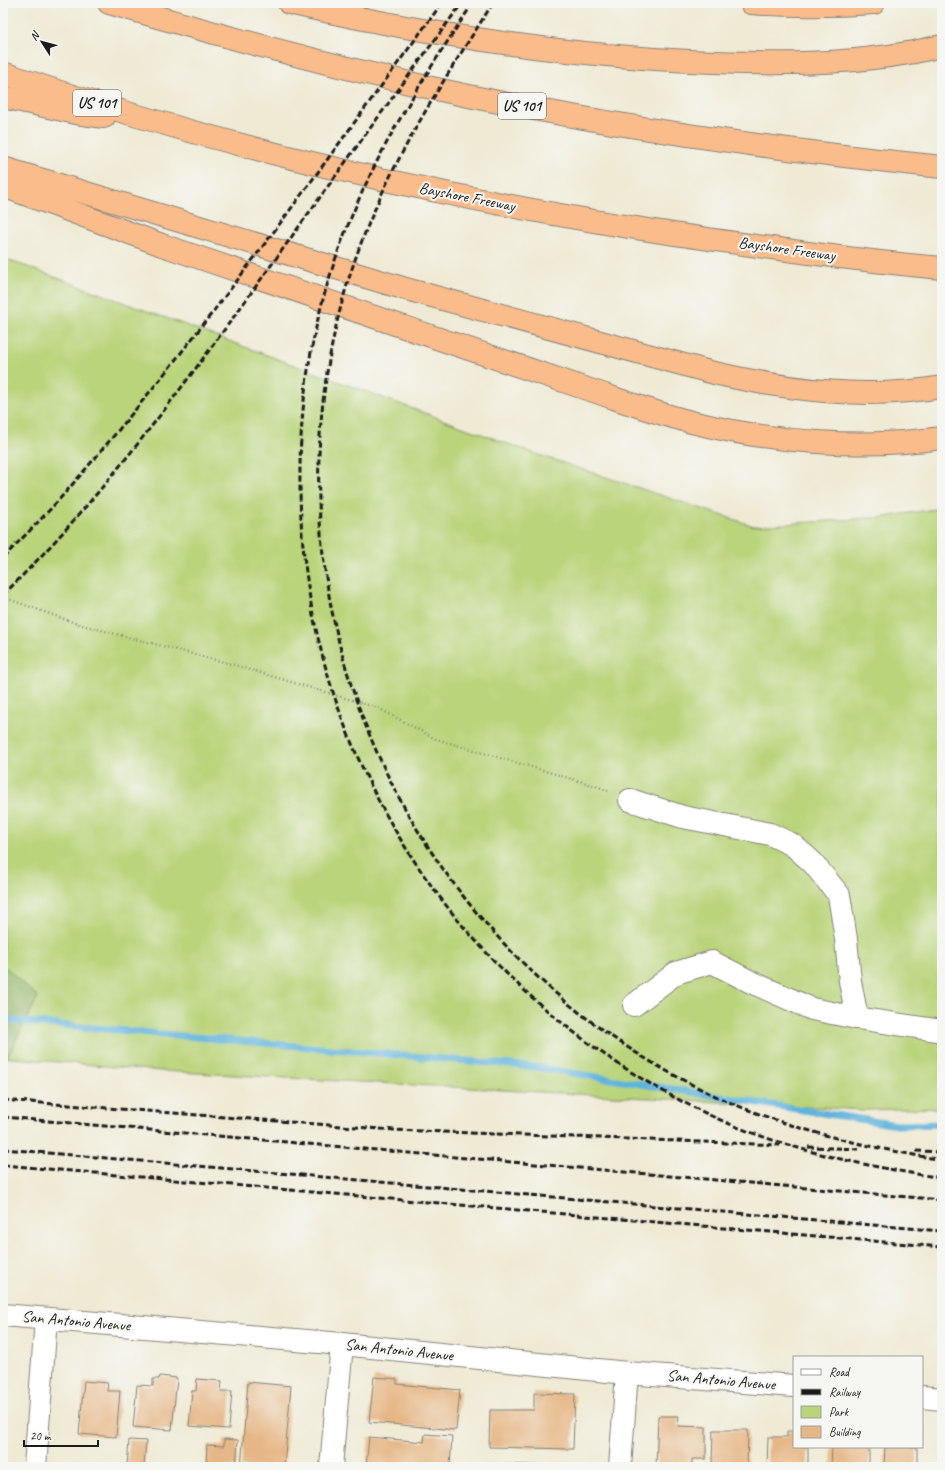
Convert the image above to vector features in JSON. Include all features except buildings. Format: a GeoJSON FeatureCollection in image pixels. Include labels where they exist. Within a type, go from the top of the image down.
{"type":"FeatureCollection","features":[{"type":"Feature","properties":{"kind":"highway","name":"US 101"},"geometry":{"type":"LineString","coordinates":[[109,3],[315,60],[427,87],[524,107],[738,143],[844,157],[942,167]]}},
{"type":"Feature","properties":{"kind":"highway"},"geometry":{"type":"LineString","coordinates":[[289,3],[383,23],[487,41],[588,54],[672,60],[733,63],[815,62],[893,56],[942,46]]}},
{"type":"Feature","properties":{"kind":"highway"},"geometry":{"type":"LineString","coordinates":[[751,3],[811,6],[874,3]]}},
{"type":"Feature","properties":{"kind":"highway","name":"Bayshore Freeway"},"geometry":{"type":"LineString","coordinates":[[3,73],[191,132],[293,159],[504,205],[718,240],[826,255],[942,268]]}},
{"type":"Feature","properties":{"kind":"highway"},"geometry":{"type":"LineString","coordinates":[[3,97],[76,113],[191,132]]}},
{"type":"Feature","properties":{"kind":"highway"},"geometry":{"type":"LineString","coordinates":[[3,168],[414,292],[752,382],[793,389],[837,393],[881,394],[942,387]]}},
{"type":"Feature","properties":{"kind":"highway"},"geometry":{"type":"LineString","coordinates":[[3,186],[162,245],[656,412],[700,424],[743,434],[838,443],[888,443],[942,438]]}},
{"type":"Feature","properties":{"kind":"street"},"geometry":{"type":"LineString","coordinates":[[630,800],[683,817],[770,834],[793,845],[813,863],[839,896],[846,939],[850,981],[858,1018]]}},
{"type":"Feature","properties":{"kind":"street"},"geometry":{"type":"LineString","coordinates":[[634,1005],[676,973],[712,962],[751,982],[812,1009],[942,1031]]}},
{"type":"Feature","properties":{"kind":"street","name":"San Antonio Avenue"},"geometry":{"type":"LineString","coordinates":[[3,1315],[342,1344],[627,1373],[793,1386]]}},
{"type":"Feature","properties":{"kind":"street"},"geometry":{"type":"LineString","coordinates":[[35,1467],[46,1319]]}},
{"type":"Feature","properties":{"kind":"street"},"geometry":{"type":"LineString","coordinates":[[331,1467],[342,1344]]}},
{"type":"Feature","properties":{"kind":"street"},"geometry":{"type":"LineString","coordinates":[[620,1467],[627,1373]]}},
{"type":"Feature","properties":{"kind":"street"},"geometry":{"type":"LineString","coordinates":[[923,1397],[942,1398]]}},
{"type":"Feature","properties":{"kind":"path"},"geometry":{"type":"LineString","coordinates":[[3,597],[78,624],[231,664],[378,708],[436,739],[596,786],[630,800]]}},
{"type":"Feature","properties":{"kind":"green space"},"geometry":{"type":"Polygon","coordinates":[[[3,258],[536,454],[754,526],[884,517],[942,508],[942,1108],[864,1110],[161,1071],[3,1057],[3,258]]]}},
{"type":"Feature","properties":{"kind":"green space"},"geometry":{"type":"Polygon","coordinates":[[[3,965],[38,997],[3,1066],[3,965]]]}},
{"type":"Feature","properties":{"kind":"waterway"},"geometry":{"type":"LineString","coordinates":[[3,1020],[535,1067],[897,1125],[942,1124]]}},
{"type":"Feature","properties":{"kind":"railway"},"geometry":{"type":"LineString","coordinates":[[3,558],[63,495],[168,369],[307,187],[442,3]]}},
{"type":"Feature","properties":{"kind":"railway"},"geometry":{"type":"LineString","coordinates":[[3,595],[79,515],[149,430],[215,342],[462,3]]}},
{"type":"Feature","properties":{"kind":"railway"},"geometry":{"type":"LineString","coordinates":[[473,3],[430,69],[390,136],[356,205],[329,279],[315,330],[306,382],[301,435],[300,488],[308,586],[330,681],[364,770],[409,854],[466,930],[533,998],[610,1058],[695,1108],[754,1134],[816,1153],[878,1167],[942,1178]]}},
{"type":"Feature","properties":{"kind":"railway"},"geometry":{"type":"LineString","coordinates":[[493,3],[409,140],[374,212],[359,249],[346,288],[322,409],[321,529],[340,645],[379,756],[436,859],[511,951],[602,1029],[707,1092],[735,1105],[793,1126],[852,1142],[942,1160]]}},
{"type":"Feature","properties":{"kind":"railway"},"geometry":{"type":"LineString","coordinates":[[3,1100],[394,1130],[780,1145]]}},
{"type":"Feature","properties":{"kind":"railway"},"geometry":{"type":"LineString","coordinates":[[3,1117],[942,1200]]}},
{"type":"Feature","properties":{"kind":"railway"},"geometry":{"type":"LineString","coordinates":[[808,1147],[860,1149]]}},
{"type":"Feature","properties":{"kind":"railway"},"geometry":{"type":"LineString","coordinates":[[3,1149],[942,1231]]}},
{"type":"Feature","properties":{"kind":"railway"},"geometry":{"type":"LineString","coordinates":[[916,1151],[942,1152]]}},
{"type":"Feature","properties":{"kind":"railway"},"geometry":{"type":"LineString","coordinates":[[3,1165],[942,1247]]}}]}
